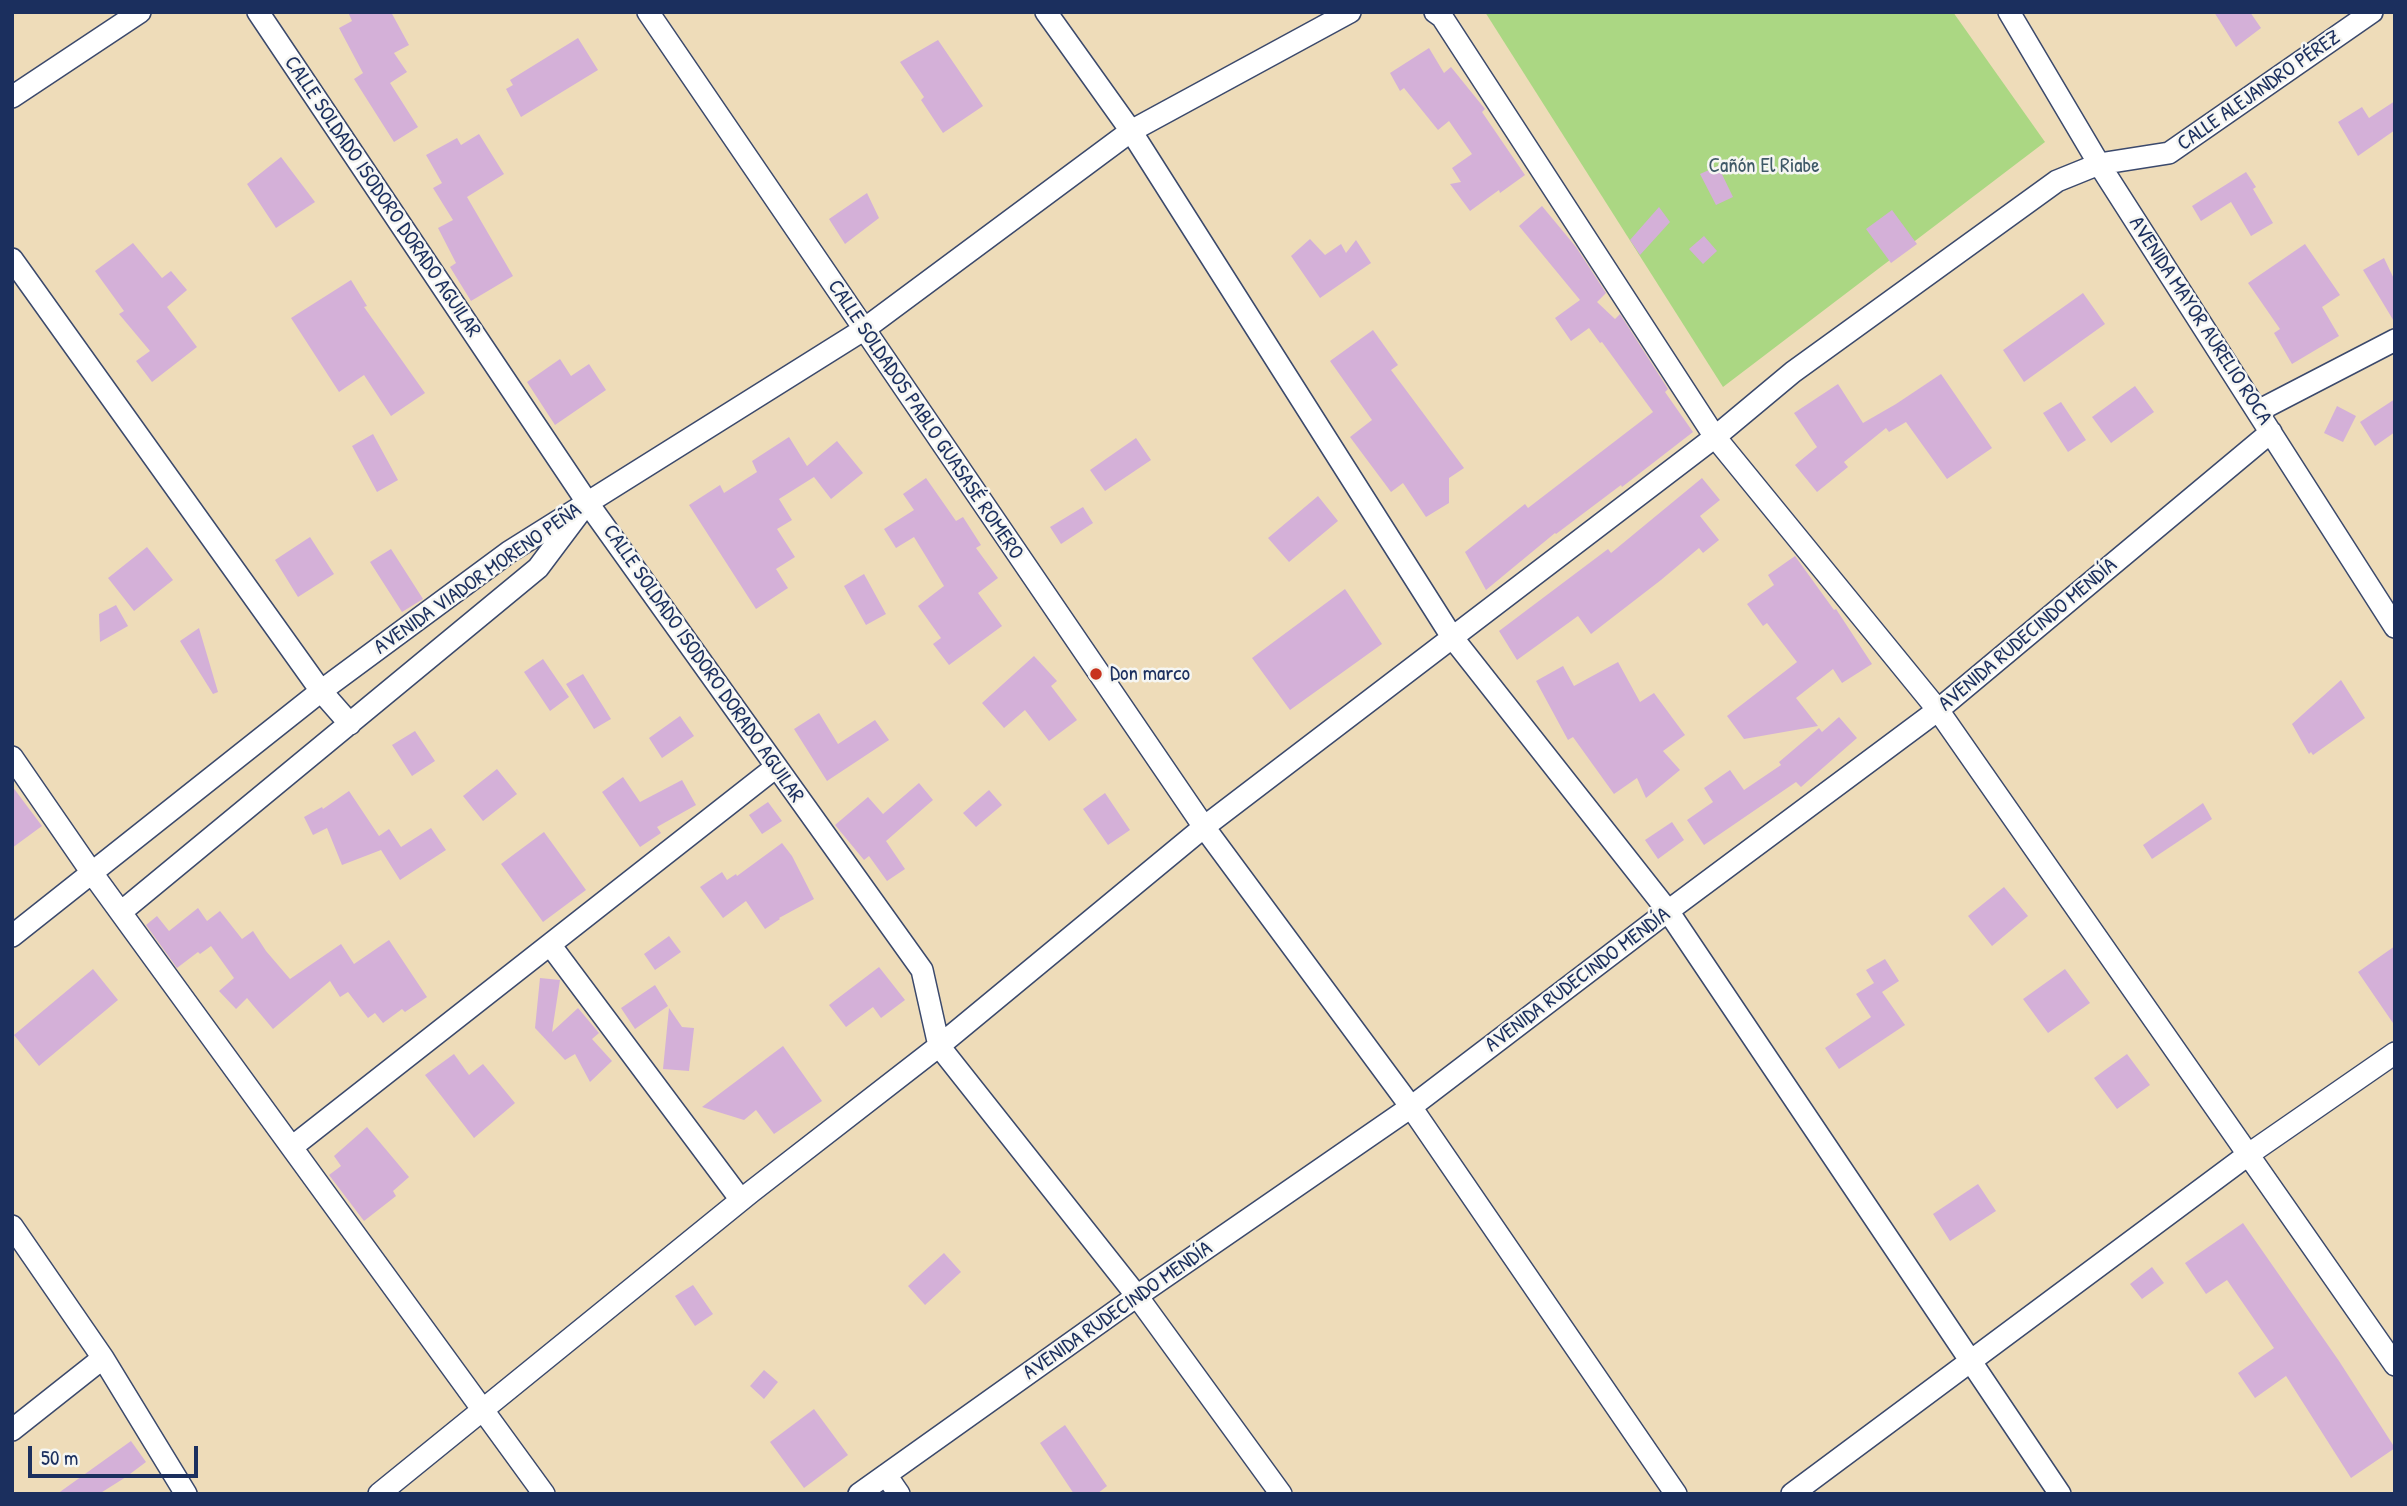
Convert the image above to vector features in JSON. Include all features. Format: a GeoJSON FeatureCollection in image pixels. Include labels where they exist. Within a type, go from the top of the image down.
{"type":"FeatureCollection","features":[{"type":"Feature","properties":{"kind":"street"},"geometry":{"type":"LineString","coordinates":[[12,97],[140,12]]}},
{"type":"Feature","properties":{"kind":"street","name":"CALLE SOLDADO ISODORO DORADO AGUILAR"},"geometry":{"type":"LineString","coordinates":[[258,12],[587,502],[922,970],[939,1046]]}},
{"type":"Feature","properties":{"kind":"street","name":"CALLE SOLDADOS PABLO GUASASÉ ROMERO"},"geometry":{"type":"LineString","coordinates":[[648,12],[1203,827],[1411,1107],[1676,1494]]}},
{"type":"Feature","properties":{"kind":"street"},"geometry":{"type":"LineString","coordinates":[[1046,12],[1131,131],[1452,637],[1668,911],[2060,1494]]}},
{"type":"Feature","properties":{"kind":"street"},"geometry":{"type":"LineString","coordinates":[[587,502],[863,330],[1131,131],[1350,12]]}},
{"type":"Feature","properties":{"kind":"street"},"geometry":{"type":"LineString","coordinates":[[1435,12],[1442,17],[1715,436],[1938,710],[2395,1365]]}},
{"type":"Feature","properties":{"kind":"street","name":"AVENIDA MAYOR AURELIO ROCA"},"geometry":{"type":"LineString","coordinates":[[2009,12],[2099,164],[2395,628]]}},
{"type":"Feature","properties":{"kind":"street","name":"CALLE ALEJANDRO PÉREZ"},"geometry":{"type":"LineString","coordinates":[[379,1494],[741,1200],[939,1046],[1203,827],[1715,436],[1793,372],[2057,181],[2099,164],[2169,153],[2372,12]]}},
{"type":"Feature","properties":{"kind":"street"},"geometry":{"type":"LineString","coordinates":[[12,258],[321,691],[350,724]]}},
{"type":"Feature","properties":{"kind":"street"},"geometry":{"type":"LineString","coordinates":[[2258,411],[2395,340]]}},
{"type":"Feature","properties":{"kind":"street","name":"AVENIDA RUDECINDO MENDÍA"},"geometry":{"type":"LineString","coordinates":[[859,1494],[1137,1296],[1411,1107],[1938,710],[2271,432]]}},
{"type":"Feature","properties":{"kind":"street","name":"AVENIDA VIADOR MORENO PEÑA"},"geometry":{"type":"LineString","coordinates":[[12,936],[321,691],[509,552],[587,502]]}},
{"type":"Feature","properties":{"kind":"street","name":"AVENIDA VIADOR MORENO PEÑA"},"geometry":{"type":"LineString","coordinates":[[121,912],[538,568],[587,502]]}},
{"type":"Feature","properties":{"kind":"street"},"geometry":{"type":"LineString","coordinates":[[12,757],[92,873],[544,1494]]}},
{"type":"Feature","properties":{"kind":"street"},"geometry":{"type":"LineString","coordinates":[[292,1147],[776,768]]}},
{"type":"Feature","properties":{"kind":"street"},"geometry":{"type":"LineString","coordinates":[[551,946],[741,1200]]}},
{"type":"Feature","properties":{"kind":"street"},"geometry":{"type":"LineString","coordinates":[[939,1046],[1137,1296],[1281,1494]]}},
{"type":"Feature","properties":{"kind":"street"},"geometry":{"type":"LineString","coordinates":[[1792,1494],[2249,1154],[2395,1053]]}},
{"type":"Feature","properties":{"kind":"street"},"geometry":{"type":"LineString","coordinates":[[12,1226],[103,1358],[187,1494]]}},
{"type":"Feature","properties":{"kind":"street"},"geometry":{"type":"LineString","coordinates":[[12,1430],[103,1358]]}},
{"type":"Feature","properties":{"kind":"street"},"geometry":{"type":"LineString","coordinates":[[886,1475],[899,1494]]}},
{"type":"Feature","properties":{"kind":"green space","name":"Cañón El Riabe"},"geometry":{"type":"Polygon","coordinates":[[[1485,12],[1953,12],[2045,142],[1723,387],[1485,12]]]}},
{"type":"Feature","properties":{"kind":"building"},"geometry":{"type":"Polygon","coordinates":[[[348,12],[391,12],[409,45],[394,53],[407,72],[390,83],[418,127],[394,142],[354,79],[363,73],[339,28],[352,21],[348,12]]]}},
{"type":"Feature","properties":{"kind":"building"},"geometry":{"type":"Polygon","coordinates":[[[2214,12],[2250,12],[2261,28],[2236,47],[2214,12]]]}},
{"type":"Feature","properties":{"kind":"building"},"geometry":{"type":"Polygon","coordinates":[[[578,38],[598,70],[521,117],[506,89],[513,85],[510,80],[578,38]]]}},
{"type":"Feature","properties":{"kind":"building"},"geometry":{"type":"Polygon","coordinates":[[[938,40],[983,106],[943,133],[921,100],[924,97],[900,62],[938,40]]]}},
{"type":"Feature","properties":{"kind":"building"},"geometry":{"type":"Polygon","coordinates":[[[1429,48],[1444,73],[1451,67],[1485,109],[1482,112],[1525,175],[1470,211],[1450,184],[1461,182],[1452,168],[1472,154],[1449,121],[1438,130],[1404,88],[1400,91],[1390,73],[1429,48]]]}},
{"type":"Feature","properties":{"kind":"building"},"geometry":{"type":"Polygon","coordinates":[[[2395,101],[2395,130],[2358,156],[2338,122],[2362,107],[2369,118],[2395,101]]]}},
{"type":"Feature","properties":{"kind":"building"},"geometry":{"type":"Polygon","coordinates":[[[479,134],[504,174],[467,197],[513,276],[471,301],[450,267],[456,263],[438,228],[453,220],[433,188],[442,183],[426,155],[457,138],[461,145],[479,134]]]}},
{"type":"Feature","properties":{"kind":"building"},"geometry":{"type":"Polygon","coordinates":[[[281,157],[315,202],[276,228],[247,184],[281,157]]]}},
{"type":"Feature","properties":{"kind":"building"},"geometry":{"type":"Polygon","coordinates":[[[1718,166],[1733,197],[1716,205],[1700,174],[1718,166]]]}},
{"type":"Feature","properties":{"kind":"building"},"geometry":{"type":"Polygon","coordinates":[[[2246,172],[2273,223],[2251,236],[2231,202],[2201,221],[2192,206],[2246,172]]]}},
{"type":"Feature","properties":{"kind":"building"},"geometry":{"type":"Polygon","coordinates":[[[867,193],[879,218],[845,244],[829,219],[867,193]]]}},
{"type":"Feature","properties":{"kind":"building"},"geometry":{"type":"Polygon","coordinates":[[[1542,206],[1576,247],[1606,293],[1597,302],[1615,319],[1620,314],[1668,389],[1665,392],[1693,432],[1622,487],[1621,485],[1555,533],[1486,590],[1465,552],[1525,504],[1528,508],[1653,412],[1589,328],[1571,341],[1555,318],[1580,300],[1519,226],[1542,206]]]}},
{"type":"Feature","properties":{"kind":"building"},"geometry":{"type":"Polygon","coordinates":[[[1659,207],[1670,222],[1640,255],[1630,240],[1659,207]]]}},
{"type":"Feature","properties":{"kind":"building"},"geometry":{"type":"Polygon","coordinates":[[[1892,210],[1917,244],[1891,263],[1866,229],[1892,210]]]}},
{"type":"Feature","properties":{"kind":"building"},"geometry":{"type":"Polygon","coordinates":[[[1704,236],[1717,251],[1703,264],[1689,249],[1704,236]]]}},
{"type":"Feature","properties":{"kind":"building"},"geometry":{"type":"Polygon","coordinates":[[[1310,239],[1325,255],[1341,244],[1346,253],[1356,240],[1371,263],[1320,298],[1291,256],[1310,239]]]}},
{"type":"Feature","properties":{"kind":"building"},"geometry":{"type":"Polygon","coordinates":[[[133,243],[162,278],[171,271],[187,290],[167,307],[197,347],[152,382],[136,361],[150,351],[119,314],[124,311],[95,271],[133,243]]]}},
{"type":"Feature","properties":{"kind":"building"},"geometry":{"type":"Polygon","coordinates":[[[2305,244],[2340,295],[2322,307],[2339,336],[2292,364],[2274,333],[2280,329],[2248,283],[2305,244]]]}},
{"type":"Feature","properties":{"kind":"building"},"geometry":{"type":"Polygon","coordinates":[[[2384,258],[2395,281],[2395,323],[2363,270],[2384,258]]]}},
{"type":"Feature","properties":{"kind":"building"},"geometry":{"type":"Polygon","coordinates":[[[351,280],[367,306],[364,307],[425,393],[391,416],[364,375],[339,392],[291,318],[351,280]]]}},
{"type":"Feature","properties":{"kind":"building"},"geometry":{"type":"Polygon","coordinates":[[[2083,293],[2105,324],[2024,382],[2003,350],[2083,293]]]}},
{"type":"Feature","properties":{"kind":"building"},"geometry":{"type":"Polygon","coordinates":[[[1373,330],[1398,365],[1391,370],[1464,468],[1449,478],[1449,503],[1426,517],[1403,483],[1391,492],[1350,437],[1372,420],[1330,361],[1373,330]]]}},
{"type":"Feature","properties":{"kind":"building"},"geometry":{"type":"Polygon","coordinates":[[[560,359],[571,376],[589,364],[606,390],[555,425],[527,382],[560,359]]]}},
{"type":"Feature","properties":{"kind":"building"},"geometry":{"type":"Polygon","coordinates":[[[1941,374],[1992,448],[1947,479],[1906,422],[1889,432],[1886,428],[1844,462],[1848,467],[1817,492],[1795,465],[1817,447],[1794,413],[1838,384],[1863,423],[1941,374]]]}},
{"type":"Feature","properties":{"kind":"building"},"geometry":{"type":"Polygon","coordinates":[[[2135,386],[2154,412],[2111,443],[2092,417],[2135,386]]]}},
{"type":"Feature","properties":{"kind":"building"},"geometry":{"type":"Polygon","coordinates":[[[2395,399],[2395,432],[2375,446],[2360,422],[2395,399]]]}},
{"type":"Feature","properties":{"kind":"building"},"geometry":{"type":"Polygon","coordinates":[[[2061,402],[2086,440],[2068,452],[2043,413],[2061,402]]]}},
{"type":"Feature","properties":{"kind":"building"},"geometry":{"type":"Polygon","coordinates":[[[2337,406],[2356,416],[2343,442],[2324,433],[2337,406]]]}},
{"type":"Feature","properties":{"kind":"building"},"geometry":{"type":"Polygon","coordinates":[[[373,434],[398,480],[377,492],[352,446],[373,434]]]}},
{"type":"Feature","properties":{"kind":"building"},"geometry":{"type":"Polygon","coordinates":[[[789,437],[807,466],[837,441],[863,473],[831,499],[814,477],[779,499],[792,520],[777,529],[795,557],[776,569],[788,588],[756,609],[689,505],[720,485],[724,493],[757,472],[752,461],[789,437]]]}},
{"type":"Feature","properties":{"kind":"building"},"geometry":{"type":"Polygon","coordinates":[[[1136,438],[1151,460],[1105,491],[1090,470],[1136,438]]]}},
{"type":"Feature","properties":{"kind":"building"},"geometry":{"type":"Polygon","coordinates":[[[926,478],[956,521],[963,517],[981,545],[976,548],[998,578],[978,593],[1002,626],[949,665],[933,644],[941,638],[918,606],[944,586],[914,537],[896,548],[884,529],[914,510],[903,494],[926,478]]]}},
{"type":"Feature","properties":{"kind":"building"},"geometry":{"type":"Polygon","coordinates":[[[1702,478],[1720,500],[1700,516],[1719,540],[1703,553],[1699,548],[1591,634],[1578,616],[1517,660],[1499,631],[1608,549],[1611,553],[1702,478]]]}},
{"type":"Feature","properties":{"kind":"building"},"geometry":{"type":"Polygon","coordinates":[[[1318,496],[1338,521],[1289,562],[1268,538],[1318,496]]]}},
{"type":"Feature","properties":{"kind":"building"},"geometry":{"type":"Polygon","coordinates":[[[1083,507],[1093,523],[1061,544],[1050,527],[1083,507]]]}},
{"type":"Feature","properties":{"kind":"building"},"geometry":{"type":"Polygon","coordinates":[[[310,537],[334,574],[298,597],[275,560],[310,537]]]}},
{"type":"Feature","properties":{"kind":"building"},"geometry":{"type":"Polygon","coordinates":[[[147,547],[173,580],[134,611],[108,578],[147,547]]]}},
{"type":"Feature","properties":{"kind":"building"},"geometry":{"type":"Polygon","coordinates":[[[391,549],[423,599],[402,612],[370,562],[391,549]]]}},
{"type":"Feature","properties":{"kind":"building"},"geometry":{"type":"Polygon","coordinates":[[[1795,556],[1834,610],[1836,609],[1872,664],[1842,683],[1833,669],[1796,698],[1818,726],[1744,739],[1727,716],[1797,662],[1767,623],[1763,626],[1747,604],[1774,585],[1768,575],[1795,556]]]}},
{"type":"Feature","properties":{"kind":"building"},"geometry":{"type":"Polygon","coordinates":[[[864,574],[886,614],[866,625],[844,586],[864,574]]]}},
{"type":"Feature","properties":{"kind":"building"},"geometry":{"type":"Polygon","coordinates":[[[1345,589],[1382,644],[1290,710],[1252,658],[1345,589]]]}},
{"type":"Feature","properties":{"kind":"building"},"geometry":{"type":"Polygon","coordinates":[[[116,605],[128,626],[100,642],[99,614],[116,605]]]}},
{"type":"Feature","properties":{"kind":"building"},"geometry":{"type":"Polygon","coordinates":[[[199,628],[218,692],[213,694],[180,641],[199,628]]]}},
{"type":"Feature","properties":{"kind":"building"},"geometry":{"type":"Polygon","coordinates":[[[1034,656],[1057,681],[1051,686],[1077,720],[1049,741],[1025,710],[1004,728],[982,703],[1034,656]]]}},
{"type":"Feature","properties":{"kind":"building"},"geometry":{"type":"Polygon","coordinates":[[[543,659],[569,697],[550,711],[524,672],[543,659]]]}},
{"type":"Feature","properties":{"kind":"building"},"geometry":{"type":"Polygon","coordinates":[[[1618,662],[1640,702],[1654,693],[1685,735],[1663,751],[1680,770],[1646,798],[1637,778],[1614,794],[1573,737],[1568,740],[1536,681],[1563,666],[1574,686],[1618,662]]]}},
{"type":"Feature","properties":{"kind":"building"},"geometry":{"type":"Polygon","coordinates":[[[583,674],[611,719],[594,729],[566,684],[583,674]]]}},
{"type":"Feature","properties":{"kind":"building"},"geometry":{"type":"Polygon","coordinates":[[[2341,680],[2365,718],[2313,755],[2311,752],[2309,754],[2292,724],[2341,680]]]}},
{"type":"Feature","properties":{"kind":"building"},"geometry":{"type":"Polygon","coordinates":[[[819,713],[838,744],[875,720],[889,740],[827,781],[794,729],[819,713]]]}},
{"type":"Feature","properties":{"kind":"building"},"geometry":{"type":"Polygon","coordinates":[[[680,716],[694,736],[662,758],[649,738],[680,716]]]}},
{"type":"Feature","properties":{"kind":"building"},"geometry":{"type":"Polygon","coordinates":[[[1839,717],[1857,738],[1801,787],[1796,782],[1704,845],[1687,820],[1713,802],[1704,788],[1730,770],[1744,790],[1781,765],[1779,762],[1819,728],[1822,732],[1839,717]]]}},
{"type":"Feature","properties":{"kind":"building"},"geometry":{"type":"Polygon","coordinates":[[[415,731],[435,761],[412,776],[392,745],[415,731]]]}},
{"type":"Feature","properties":{"kind":"building"},"geometry":{"type":"Polygon","coordinates":[[[497,769],[517,794],[483,821],[463,796],[497,769]]]}},
{"type":"Feature","properties":{"kind":"building"},"geometry":{"type":"Polygon","coordinates":[[[623,777],[640,802],[682,780],[696,805],[657,827],[661,833],[640,847],[602,792],[623,777]]]}},
{"type":"Feature","properties":{"kind":"building"},"geometry":{"type":"Polygon","coordinates":[[[919,783],[933,800],[886,841],[905,869],[887,881],[869,856],[864,860],[835,825],[868,797],[883,814],[919,783]]]}},
{"type":"Feature","properties":{"kind":"building"},"geometry":{"type":"Polygon","coordinates":[[[12,786],[42,826],[12,848],[12,786]]]}},
{"type":"Feature","properties":{"kind":"building"},"geometry":{"type":"Polygon","coordinates":[[[989,790],[1002,805],[976,827],[963,813],[989,790]]]}},
{"type":"Feature","properties":{"kind":"building"},"geometry":{"type":"Polygon","coordinates":[[[349,791],[379,836],[389,829],[401,847],[431,828],[446,850],[400,880],[381,850],[342,865],[327,828],[313,835],[304,817],[322,807],[323,809],[349,791]]]}},
{"type":"Feature","properties":{"kind":"building"},"geometry":{"type":"Polygon","coordinates":[[[1105,793],[1130,830],[1108,845],[1083,809],[1105,793]]]}},
{"type":"Feature","properties":{"kind":"building"},"geometry":{"type":"Polygon","coordinates":[[[768,802],[782,821],[762,834],[749,815],[768,802]]]}},
{"type":"Feature","properties":{"kind":"building"},"geometry":{"type":"Polygon","coordinates":[[[2203,803],[2212,819],[2152,859],[2143,845],[2203,803]]]}},
{"type":"Feature","properties":{"kind":"building"},"geometry":{"type":"Polygon","coordinates":[[[1672,822],[1684,840],[1658,859],[1645,840],[1672,822]]]}},
{"type":"Feature","properties":{"kind":"building"},"geometry":{"type":"Polygon","coordinates":[[[544,832],[586,890],[543,922],[501,864],[544,832]]]}},
{"type":"Feature","properties":{"kind":"building"},"geometry":{"type":"Polygon","coordinates":[[[782,843],[792,856],[814,899],[765,929],[746,901],[723,918],[700,887],[722,872],[727,880],[736,874],[737,876],[782,843]]]}},
{"type":"Feature","properties":{"kind":"building"},"geometry":{"type":"Polygon","coordinates":[[[2004,887],[2028,916],[1992,946],[1968,916],[2004,887]]]}},
{"type":"Feature","properties":{"kind":"building"},"geometry":{"type":"Polygon","coordinates":[[[198,908],[207,921],[220,911],[242,939],[253,931],[290,979],[341,944],[354,964],[389,940],[427,997],[405,1012],[402,1009],[383,1023],[375,1013],[368,1018],[348,992],[340,997],[330,981],[273,1029],[247,998],[236,1009],[219,991],[234,978],[211,946],[177,968],[146,925],[157,916],[169,931],[198,908]]]}},
{"type":"Feature","properties":{"kind":"building"},"geometry":{"type":"Polygon","coordinates":[[[669,936],[681,952],[655,970],[644,954],[669,936]]]}},
{"type":"Feature","properties":{"kind":"building"},"geometry":{"type":"Polygon","coordinates":[[[2395,946],[2395,1026],[2358,972],[2395,946]]]}},
{"type":"Feature","properties":{"kind":"building"},"geometry":{"type":"Polygon","coordinates":[[[1885,959],[1899,981],[1882,992],[1905,1025],[1839,1069],[1825,1048],[1871,1017],[1856,994],[1874,983],[1866,970],[1885,959]]]}},
{"type":"Feature","properties":{"kind":"building"},"geometry":{"type":"Polygon","coordinates":[[[879,967],[905,1000],[881,1018],[873,1007],[846,1027],[829,1005],[879,967]]]}},
{"type":"Feature","properties":{"kind":"building"},"geometry":{"type":"Polygon","coordinates":[[[93,969],[118,1000],[39,1066],[14,1035],[93,969]]]}},
{"type":"Feature","properties":{"kind":"building"},"geometry":{"type":"Polygon","coordinates":[[[2065,969],[2090,1003],[2048,1033],[2023,999],[2065,969]]]}},
{"type":"Feature","properties":{"kind":"building"},"geometry":{"type":"Polygon","coordinates":[[[540,978],[560,980],[552,1032],[578,1008],[599,1033],[592,1039],[612,1061],[590,1082],[575,1054],[565,1060],[535,1028],[540,978]]]}},
{"type":"Feature","properties":{"kind":"building"},"geometry":{"type":"Polygon","coordinates":[[[655,985],[668,1006],[635,1029],[621,1008],[655,985]]]}},
{"type":"Feature","properties":{"kind":"building"},"geometry":{"type":"Polygon","coordinates":[[[669,1008],[682,1027],[694,1028],[689,1071],[663,1069],[669,1008]]]}},
{"type":"Feature","properties":{"kind":"building"},"geometry":{"type":"Polygon","coordinates":[[[783,1046],[822,1101],[774,1134],[756,1110],[744,1120],[702,1107],[783,1046]]]}},
{"type":"Feature","properties":{"kind":"building"},"geometry":{"type":"Polygon","coordinates":[[[454,1054],[469,1075],[483,1064],[515,1103],[474,1138],[425,1075],[454,1054]]]}},
{"type":"Feature","properties":{"kind":"building"},"geometry":{"type":"Polygon","coordinates":[[[2127,1054],[2150,1085],[2117,1109],[2094,1078],[2127,1054]]]}},
{"type":"Feature","properties":{"kind":"building"},"geometry":{"type":"Polygon","coordinates":[[[367,1127],[409,1177],[393,1191],[396,1196],[364,1221],[329,1175],[341,1166],[334,1156],[367,1127]]]}},
{"type":"Feature","properties":{"kind":"building"},"geometry":{"type":"Polygon","coordinates":[[[1978,1184],[1996,1211],[1950,1241],[1933,1214],[1978,1184]]]}},
{"type":"Feature","properties":{"kind":"building"},"geometry":{"type":"Polygon","coordinates":[[[2243,1223],[2339,1361],[2395,1448],[2351,1478],[2286,1376],[2255,1398],[2238,1373],[2274,1348],[2227,1280],[2206,1294],[2185,1263],[2243,1223]]]}},
{"type":"Feature","properties":{"kind":"building"},"geometry":{"type":"Polygon","coordinates":[[[944,1253],[961,1272],[925,1305],[908,1286],[944,1253]]]}},
{"type":"Feature","properties":{"kind":"building"},"geometry":{"type":"Polygon","coordinates":[[[2152,1267],[2164,1283],[2142,1299],[2130,1284],[2152,1267]]]}},
{"type":"Feature","properties":{"kind":"building"},"geometry":{"type":"Polygon","coordinates":[[[693,1285],[713,1314],[695,1326],[675,1296],[693,1285]]]}},
{"type":"Feature","properties":{"kind":"building"},"geometry":{"type":"Polygon","coordinates":[[[764,1370],[778,1382],[764,1399],[750,1386],[764,1370]]]}},
{"type":"Feature","properties":{"kind":"building"},"geometry":{"type":"Polygon","coordinates":[[[814,1409],[848,1455],[804,1488],[770,1442],[814,1409]]]}},
{"type":"Feature","properties":{"kind":"building"},"geometry":{"type":"Polygon","coordinates":[[[1065,1425],[1107,1486],[1097,1494],[1074,1494],[1040,1443],[1065,1425]]]}},
{"type":"Feature","properties":{"kind":"building"},"geometry":{"type":"Polygon","coordinates":[[[131,1441],[146,1462],[126,1477],[99,1494],[57,1494],[131,1441]]]}},
{"type":"Feature","properties":{"kind":"place","name":"Don marco"},"geometry":{"type":"Point","coordinates":[1096,674]}}]}
